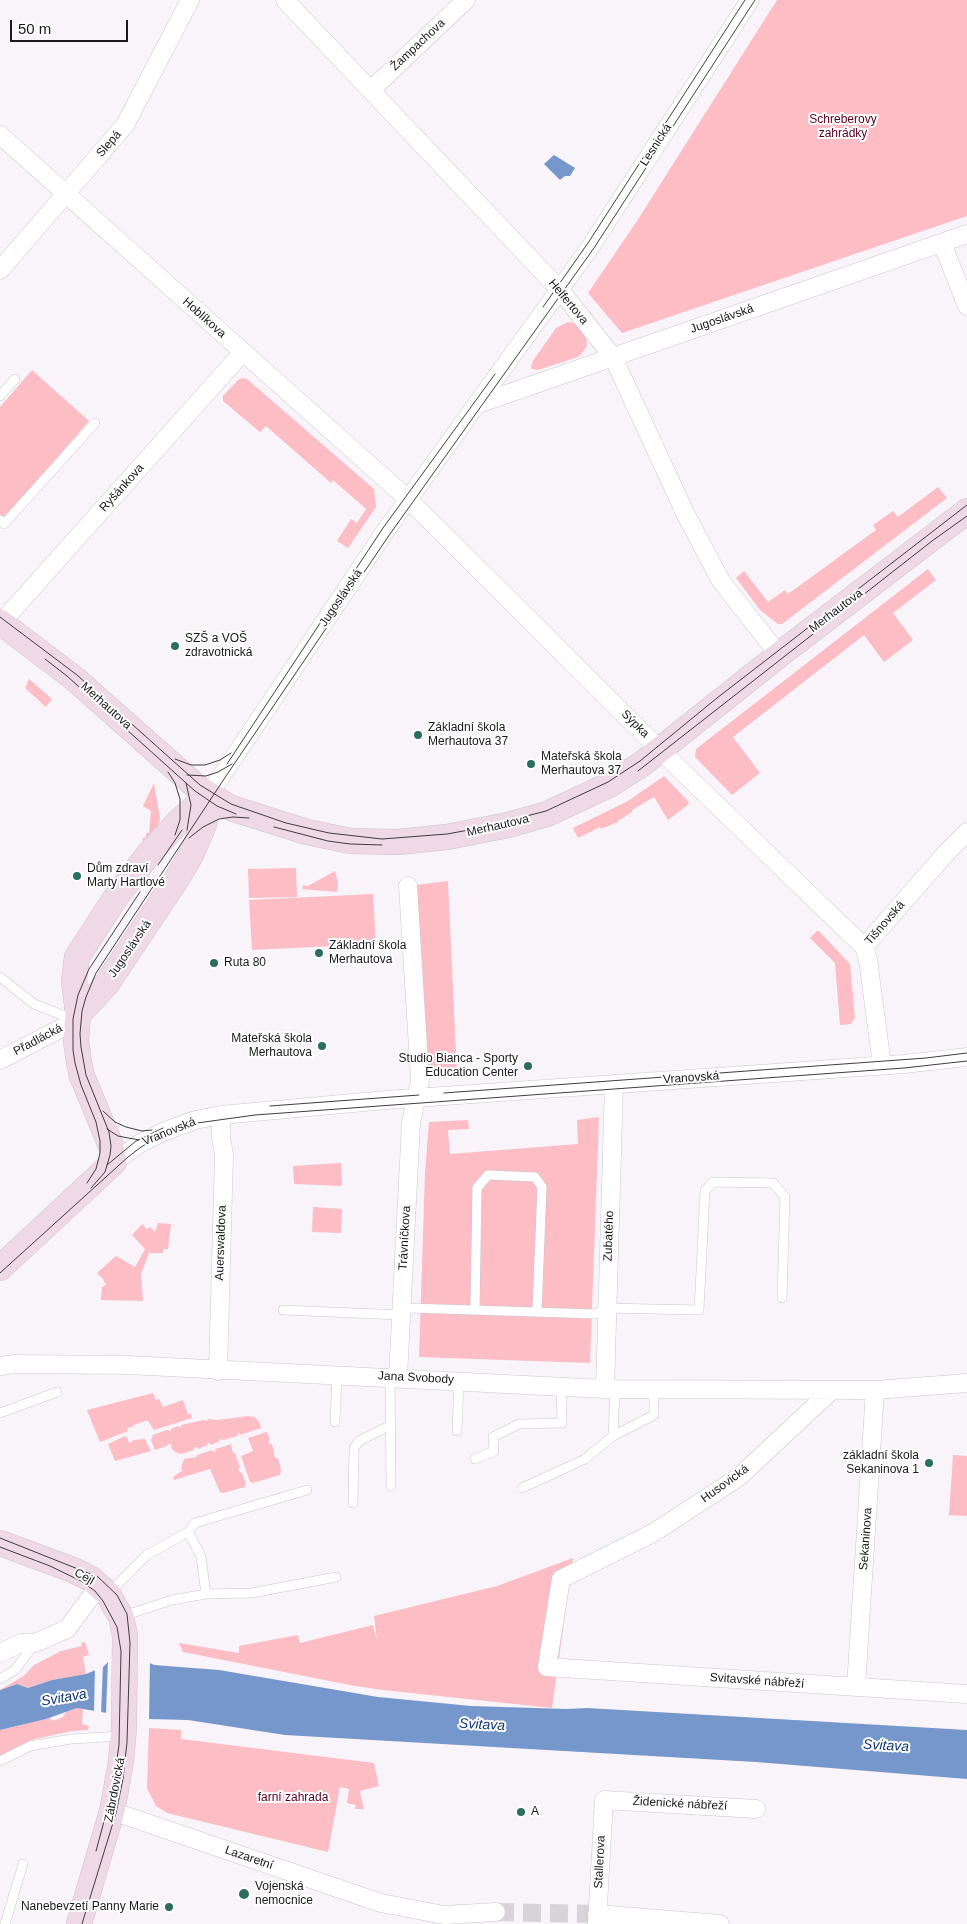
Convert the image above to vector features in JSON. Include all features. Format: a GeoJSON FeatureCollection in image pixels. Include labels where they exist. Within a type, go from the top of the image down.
{"type":"FeatureCollection","features":[{"type":"Feature","properties":{"kind":"street","name":"Slepá"},"geometry":{"type":"LineString","coordinates":[[0,270],[125,125],[190,0]]}},
{"type":"Feature","properties":{"kind":"street","name":"Helfertova"},"geometry":{"type":"LineString","coordinates":[[286,0],[560,290],[613,357],[686,515],[721,581],[779,655]]}},
{"type":"Feature","properties":{"kind":"street","name":"Žampachova"},"geometry":{"type":"LineString","coordinates":[[371,90],[466,0]]}},
{"type":"Feature","properties":{"kind":"street","name":"Lesnická"},"geometry":{"type":"LineString","coordinates":[[560,290],[596,238],[750,0]]}},
{"type":"Feature","properties":{"kind":"street","name":"Hoblíkova"},"geometry":{"type":"LineString","coordinates":[[0,136],[409,500]]}},
{"type":"Feature","properties":{"kind":"street","name":"Jugoslávská"},"geometry":{"type":"LineString","coordinates":[[478,404],[967,234]]}},
{"type":"Feature","properties":{"kind":"street"},"geometry":{"type":"LineString","coordinates":[[942,243],[967,306]]}},
{"type":"Feature","properties":{"kind":"street","name":"Jugoslávská"},"geometry":{"type":"LineString","coordinates":[[114,1162],[108,1139],[82,1076],[77,1050],[74,980],[77,957],[118,894],[148,855],[180,820],[208,796],[381,538],[560,290]]}},
{"type":"Feature","properties":{"kind":"street","name":"Ryšánkova"},"geometry":{"type":"LineString","coordinates":[[1,623],[243,352]]}},
{"type":"Feature","properties":{"kind":"street","name":"Sýpka"},"geometry":{"type":"LineString","coordinates":[[409,500],[660,750],[864,947]]}},
{"type":"Feature","properties":{"kind":"street","name":"Merhautova"},"geometry":{"type":"LineString","coordinates":[[1,623],[75,679],[208,796],[245,814],[328,837],[370,842],[408,841],[481,831],[547,814],[609,785],[660,750],[779,655],[967,511]]}},
{"type":"Feature","properties":{"kind":"street","name":"Jugoslávská"},"geometry":{"type":"LineString","coordinates":[[77,1017],[106,985],[178,877],[191,855],[203,827],[207,814],[208,796]]}},
{"type":"Feature","properties":{"kind":"street","name":"Tišnovská"},"geometry":{"type":"LineString","coordinates":[[882,1065],[868,960],[864,947],[946,853],[967,832]]}},
{"type":"Feature","properties":{"kind":"street"},"geometry":{"type":"LineString","coordinates":[[408,886],[420,1075],[416,1099]]}},
{"type":"Feature","properties":{"kind":"street","name":"Přadlácká"},"geometry":{"type":"LineString","coordinates":[[0,1060],[77,1017]]}},
{"type":"Feature","properties":{"kind":"street","name":"Vranovská"},"geometry":{"type":"LineString","coordinates":[[0,1268],[114,1162],[139,1144],[189,1122],[221,1115],[316,1106],[882,1065],[967,1057]]}},
{"type":"Feature","properties":{"kind":"street","name":"Zubatého"},"geometry":{"type":"LineString","coordinates":[[610,1389],[606,1308],[614,1084]]}},
{"type":"Feature","properties":{"kind":"street","name":"Trávníčkova"},"geometry":{"type":"LineString","coordinates":[[394,1377],[401,1315],[411,1123],[416,1099]]}},
{"type":"Feature","properties":{"kind":"street","name":"Auerswaldova"},"geometry":{"type":"LineString","coordinates":[[218,1371],[224,1156],[221,1137],[221,1115]]}},
{"type":"Feature","properties":{"kind":"street","name":"Jana Svobody"},"geometry":{"type":"LineString","coordinates":[[0,1366],[24,1364],[128,1365],[218,1371],[337,1374],[610,1389],[832,1390]]}},
{"type":"Feature","properties":{"kind":"street"},"geometry":{"type":"LineString","coordinates":[[832,1390],[875,1390],[967,1383]]}},
{"type":"Feature","properties":{"kind":"street","name":"Husovická"},"geometry":{"type":"LineString","coordinates":[[548,1667],[561,1579],[653,1533],[739,1476],[832,1390]]}},
{"type":"Feature","properties":{"kind":"street","name":"Sekaninova"},"geometry":{"type":"LineString","coordinates":[[856,1687],[875,1390]]}},
{"type":"Feature","properties":{"kind":"street","name":"Cejl"},"geometry":{"type":"LineString","coordinates":[[0,1543],[73,1570],[103,1590],[120,1616],[125,1636],[125,1651]]}},
{"type":"Feature","properties":{"kind":"street"},"geometry":{"type":"LineString","coordinates":[[0,1653],[21,1643],[35,1643],[67,1629],[103,1590]]}},
{"type":"Feature","properties":{"kind":"street","name":"Zábrdovická"},"geometry":{"type":"LineString","coordinates":[[79,1924],[112,1811],[121,1762],[124,1732],[125,1651]]}},
{"type":"Feature","properties":{"kind":"street","name":"Svitavské nábřeží"},"geometry":{"type":"LineString","coordinates":[[548,1667],[967,1694]]}},
{"type":"Feature","properties":{"kind":"street","name":"Židenické nábřeží"},"geometry":{"type":"LineString","coordinates":[[604,1800],[756,1809]]}},
{"type":"Feature","properties":{"kind":"street","name":"Stallerova"},"geometry":{"type":"LineString","coordinates":[[597,1919],[604,1800]]}},
{"type":"Feature","properties":{"kind":"street","name":"Lazaretní"},"geometry":{"type":"LineString","coordinates":[[112,1811],[381,1903],[443,1919],[496,1912]]}},
{"type":"Feature","properties":{"kind":"street"},"geometry":{"type":"LineString","coordinates":[[597,1919],[720,1924]]}},
{"type":"Feature","properties":{"kind":"lane"},"geometry":{"type":"LineString","coordinates":[[0,396],[15,379]]}},
{"type":"Feature","properties":{"kind":"lane"},"geometry":{"type":"LineString","coordinates":[[0,520],[4,524],[94,423]]}},
{"type":"Feature","properties":{"kind":"lane"},"geometry":{"type":"LineString","coordinates":[[0,977],[34,1004],[77,1017]]}},
{"type":"Feature","properties":{"kind":"lane"},"geometry":{"type":"LineString","coordinates":[[475,1310],[477,1188],[488,1175],[535,1177],[542,1187],[537,1312]]}},
{"type":"Feature","properties":{"kind":"lane"},"geometry":{"type":"LineString","coordinates":[[283,1310],[401,1315],[411,1308],[595,1314],[606,1308],[699,1310],[705,1190],[713,1182],[773,1182],[785,1197],[782,1298]]}},
{"type":"Feature","properties":{"kind":"lane"},"geometry":{"type":"LineString","coordinates":[[335,1422],[337,1374]]}},
{"type":"Feature","properties":{"kind":"lane"},"geometry":{"type":"LineString","coordinates":[[391,1486],[391,1425],[394,1377]]}},
{"type":"Feature","properties":{"kind":"lane"},"geometry":{"type":"LineString","coordinates":[[457,1431],[459,1381]]}},
{"type":"Feature","properties":{"kind":"lane"},"geometry":{"type":"LineString","coordinates":[[475,1459],[494,1451],[493,1437],[519,1424],[562,1422],[561,1386]]}},
{"type":"Feature","properties":{"kind":"lane"},"geometry":{"type":"LineString","coordinates":[[610,1389],[612,1436]]}},
{"type":"Feature","properties":{"kind":"lane"},"geometry":{"type":"LineString","coordinates":[[522,1488],[585,1459],[612,1436],[654,1416],[654,1389]]}},
{"type":"Feature","properties":{"kind":"lane"},"geometry":{"type":"LineString","coordinates":[[0,1413],[57,1392]]}},
{"type":"Feature","properties":{"kind":"lane"},"geometry":{"type":"LineString","coordinates":[[353,1503],[352,1458],[354,1448],[359,1440],[391,1425]]}},
{"type":"Feature","properties":{"kind":"lane"},"geometry":{"type":"LineString","coordinates":[[103,1590],[144,1557],[188,1532],[195,1523],[307,1490]]}},
{"type":"Feature","properties":{"kind":"lane"},"geometry":{"type":"LineString","coordinates":[[188,1532],[201,1556],[206,1594]]}},
{"type":"Feature","properties":{"kind":"lane"},"geometry":{"type":"LineString","coordinates":[[120,1616],[172,1600],[206,1594],[252,1593],[336,1578]]}},
{"type":"Feature","properties":{"kind":"lane"},"geometry":{"type":"LineString","coordinates":[[0,1679],[15,1670],[35,1643]]}},
{"type":"Feature","properties":{"kind":"lane"},"geometry":{"type":"LineString","coordinates":[[0,1761],[30,1746],[124,1732]]}},
{"type":"Feature","properties":{"kind":"lane"},"geometry":{"type":"LineString","coordinates":[[6,1924],[23,1864]]}},
{"type":"Feature","properties":{"kind":"green space","name":"Schreberovy zahrádky"},"geometry":{"type":"Polygon","coordinates":[[[777,0],[967,0],[967,216],[622,333],[588,293],[637,221],[777,0]]]}},
{"type":"Feature","properties":{"kind":"green space"},"geometry":{"type":"Polygon","coordinates":[[[568,322],[576,323],[586,335],[587,346],[583,352],[578,357],[538,370],[532,369],[533,361],[556,328],[568,322]]]}},
{"type":"Feature","properties":{"kind":"green space"},"geometry":{"type":"Polygon","coordinates":[[[32,370],[89,421],[4,519],[0,516],[0,407],[32,370]]]}},
{"type":"Feature","properties":{"kind":"green space"},"geometry":{"type":"Polygon","coordinates":[[[242,378],[247,379],[374,489],[376,507],[348,548],[337,541],[351,519],[357,523],[366,509],[333,480],[331,483],[266,426],[260,432],[223,401],[223,396],[242,378]]]}},
{"type":"Feature","properties":{"kind":"green space"},"geometry":{"type":"Polygon","coordinates":[[[938,487],[947,498],[782,624],[778,624],[760,610],[736,578],[744,571],[768,602],[785,590],[788,594],[876,530],[873,525],[893,511],[898,517],[938,487]]]}},
{"type":"Feature","properties":{"kind":"green space"},"geometry":{"type":"Polygon","coordinates":[[[928,569],[936,580],[893,613],[913,640],[884,662],[864,635],[733,737],[760,773],[732,795],[695,757],[696,749],[928,569]]]}},
{"type":"Feature","properties":{"kind":"green space"},"geometry":{"type":"Polygon","coordinates":[[[29,679],[52,699],[46,707],[25,688],[29,679]]]}},
{"type":"Feature","properties":{"kind":"green space"},"geometry":{"type":"Polygon","coordinates":[[[664,776],[689,804],[668,820],[654,797],[632,810],[632,812],[618,822],[601,829],[600,827],[578,838],[573,828],[628,801],[664,776]]]}},
{"type":"Feature","properties":{"kind":"green space"},"geometry":{"type":"Polygon","coordinates":[[[154,783],[160,818],[158,827],[144,842],[142,839],[146,837],[146,833],[149,833],[151,811],[143,806],[154,783]]]}},
{"type":"Feature","properties":{"kind":"green space"},"geometry":{"type":"Polygon","coordinates":[[[296,868],[297,897],[249,898],[248,869],[296,868]]]}},
{"type":"Feature","properties":{"kind":"green space"},"geometry":{"type":"Polygon","coordinates":[[[335,871],[338,882],[337,892],[302,889],[303,885],[308,886],[335,871]]]}},
{"type":"Feature","properties":{"kind":"green space"},"geometry":{"type":"Polygon","coordinates":[[[448,881],[457,1074],[429,1076],[416,885],[448,881]]]}},
{"type":"Feature","properties":{"kind":"green space"},"geometry":{"type":"Polygon","coordinates":[[[373,894],[376,944],[252,950],[249,900],[373,894]]]}},
{"type":"Feature","properties":{"kind":"green space"},"geometry":{"type":"Polygon","coordinates":[[[817,931],[850,964],[855,1018],[851,1024],[840,1025],[835,963],[810,938],[817,931]]]}},
{"type":"Feature","properties":{"kind":"green space"},"geometry":{"type":"Polygon","coordinates":[[[599,1117],[590,1363],[419,1357],[425,1173],[429,1122],[468,1120],[469,1129],[448,1130],[450,1154],[578,1144],[577,1120],[599,1117]]]}},
{"type":"Feature","properties":{"kind":"green space"},"geometry":{"type":"Polygon","coordinates":[[[341,1163],[342,1186],[294,1184],[293,1166],[341,1163]]]}},
{"type":"Feature","properties":{"kind":"green space"},"geometry":{"type":"Polygon","coordinates":[[[313,1207],[342,1209],[341,1233],[312,1232],[313,1207]]]}},
{"type":"Feature","properties":{"kind":"green space"},"geometry":{"type":"Polygon","coordinates":[[[158,1223],[171,1224],[168,1249],[163,1249],[163,1253],[149,1253],[141,1274],[143,1301],[101,1300],[102,1287],[106,1285],[97,1273],[116,1256],[135,1267],[145,1249],[132,1235],[142,1224],[147,1229],[150,1227],[155,1232],[158,1223]]]}},
{"type":"Feature","properties":{"kind":"green space"},"geometry":{"type":"Polygon","coordinates":[[[153,1393],[156,1400],[159,1399],[163,1407],[183,1400],[188,1414],[191,1414],[192,1418],[154,1430],[148,1421],[145,1421],[131,1428],[129,1427],[128,1431],[100,1442],[87,1410],[153,1393]]]}},
{"type":"Feature","properties":{"kind":"green space"},"geometry":{"type":"Polygon","coordinates":[[[248,1416],[255,1417],[261,1428],[240,1435],[239,1432],[237,1436],[219,1440],[211,1445],[207,1443],[208,1445],[198,1449],[197,1447],[194,1448],[194,1450],[181,1454],[175,1452],[171,1448],[172,1445],[168,1444],[155,1450],[151,1440],[153,1435],[167,1430],[171,1431],[171,1429],[178,1426],[181,1428],[181,1425],[207,1421],[208,1419],[218,1420],[248,1416]]]}},
{"type":"Feature","properties":{"kind":"green space"},"geometry":{"type":"Polygon","coordinates":[[[267,1432],[270,1439],[269,1444],[272,1444],[275,1458],[278,1458],[281,1469],[280,1475],[253,1483],[250,1482],[241,1456],[253,1451],[248,1438],[267,1432]]]}},
{"type":"Feature","properties":{"kind":"green space"},"geometry":{"type":"Polygon","coordinates":[[[125,1436],[131,1443],[133,1440],[145,1439],[151,1451],[115,1461],[108,1444],[125,1436]]]}},
{"type":"Feature","properties":{"kind":"green space"},"geometry":{"type":"Polygon","coordinates":[[[232,1444],[233,1453],[235,1453],[240,1467],[238,1469],[246,1483],[245,1487],[223,1493],[220,1492],[210,1469],[174,1480],[173,1477],[183,1470],[181,1469],[184,1459],[196,1457],[212,1450],[213,1452],[216,1451],[215,1449],[232,1444]]]}},
{"type":"Feature","properties":{"kind":"green space"},"geometry":{"type":"Polygon","coordinates":[[[953,1455],[967,1456],[967,1516],[949,1515],[953,1455]]]}},
{"type":"Feature","properties":{"kind":"green space"},"geometry":{"type":"Polygon","coordinates":[[[573,1558],[552,1708],[355,1686],[183,1652],[179,1643],[239,1653],[239,1646],[298,1635],[300,1643],[373,1625],[377,1641],[374,1616],[497,1586],[573,1558]]]}},
{"type":"Feature","properties":{"kind":"green space"},"geometry":{"type":"Polygon","coordinates":[[[85,1642],[89,1655],[83,1657],[86,1674],[52,1680],[28,1688],[17,1684],[0,1690],[25,1675],[34,1665],[61,1651],[82,1646],[81,1643],[85,1642]]]}},
{"type":"Feature","properties":{"kind":"green space"},"geometry":{"type":"Polygon","coordinates":[[[77,1708],[83,1709],[82,1724],[89,1726],[88,1730],[72,1731],[31,1740],[0,1756],[0,1730],[50,1718],[53,1721],[63,1717],[66,1712],[77,1708]]]}},
{"type":"Feature","properties":{"kind":"green space","name":"farní zahrada"},"geometry":{"type":"Polygon","coordinates":[[[149,1728],[181,1730],[181,1739],[374,1763],[379,1786],[360,1791],[364,1809],[355,1809],[356,1805],[347,1803],[349,1789],[340,1787],[328,1852],[167,1813],[156,1806],[147,1788],[149,1728]]]}},
{"type":"Feature","properties":{"kind":"water"},"geometry":{"type":"Polygon","coordinates":[[[554,155],[575,168],[570,176],[565,176],[560,180],[544,164],[554,155]]]}},
{"type":"Feature","properties":{"kind":"water","name":"Svitava"},"geometry":{"type":"Polygon","coordinates":[[[108,1662],[150,1663],[154,1665],[219,1670],[378,1697],[471,1706],[587,1708],[967,1730],[967,1779],[756,1762],[285,1735],[188,1720],[149,1719],[149,1716],[113,1714],[77,1708],[46,1719],[0,1730],[0,1690],[17,1684],[28,1688],[52,1680],[86,1674],[103,1667],[108,1662]]]}},
{"type":"Feature","properties":{"kind":"pier"},"geometry":{"type":"Polygon","coordinates":[[[108,1660],[150,1660],[149,1721],[146,1718],[113,1717],[106,1714],[108,1660]]]}},
{"type":"Feature","properties":{"kind":"pier"},"geometry":{"type":"Polygon","coordinates":[[[103,1664],[101,1714],[94,1712],[95,1668],[103,1664]]]}},
{"type":"Feature","properties":{"kind":"tunnel"},"geometry":{"type":"LineString","coordinates":[[496,1912],[597,1914]]}},
{"type":"Feature","properties":{"kind":"tram line"},"geometry":{"type":"LineString","coordinates":[[543,307],[588,243],[745,0]]}},
{"type":"Feature","properties":{"kind":"tram line"},"geometry":{"type":"LineString","coordinates":[[91,1188],[105,1172],[111,1146],[109,1132],[86,1075],[81,1047],[82,1011],[96,973],[226,776],[390,534],[594,248],[755,0]]}},
{"type":"Feature","properties":{"kind":"tram line"},"geometry":{"type":"LineString","coordinates":[[227,764],[383,528],[495,374]]}},
{"type":"Feature","properties":{"kind":"tram line"},"geometry":{"type":"LineString","coordinates":[[0,617],[77,675],[200,785],[231,804],[286,823],[329,833],[382,839],[447,834],[480,828],[546,811],[608,782],[640,761],[717,698],[967,505]]}},
{"type":"Feature","properties":{"kind":"tram line"},"geometry":{"type":"LineString","coordinates":[[638,771],[932,541],[967,516]]}},
{"type":"Feature","properties":{"kind":"tram line"},"geometry":{"type":"LineString","coordinates":[[45,659],[67,676],[195,791],[217,806],[236,814]]}},
{"type":"Feature","properties":{"kind":"tram line"},"geometry":{"type":"LineString","coordinates":[[175,759],[191,765],[205,765],[220,760],[231,753]]}},
{"type":"Feature","properties":{"kind":"tram line"},"geometry":{"type":"LineString","coordinates":[[187,775],[206,776],[232,764]]}},
{"type":"Feature","properties":{"kind":"tram line"},"geometry":{"type":"LineString","coordinates":[[168,772],[175,783],[180,799],[180,820],[175,835]]}},
{"type":"Feature","properties":{"kind":"tram line"},"geometry":{"type":"LineString","coordinates":[[186,783],[191,805],[187,830]]}},
{"type":"Feature","properties":{"kind":"tram line"},"geometry":{"type":"LineString","coordinates":[[189,838],[203,827],[219,819],[233,817],[249,818]]}},
{"type":"Feature","properties":{"kind":"tram line"},"geometry":{"type":"LineString","coordinates":[[274,827],[328,841],[382,845]]}},
{"type":"Feature","properties":{"kind":"tram line"},"geometry":{"type":"LineString","coordinates":[[158,865],[182,830]]}},
{"type":"Feature","properties":{"kind":"tram line"},"geometry":{"type":"LineString","coordinates":[[87,1183],[96,1169],[100,1153],[100,1141],[96,1122],[81,1085],[75,1063],[73,1019],[78,995],[89,969],[140,892]]}},
{"type":"Feature","properties":{"kind":"tram line"},"geometry":{"type":"LineString","coordinates":[[444,1093],[926,1058],[967,1053]]}},
{"type":"Feature","properties":{"kind":"tram line"},"geometry":{"type":"LineString","coordinates":[[0,1273],[141,1147],[159,1137],[197,1123],[255,1115],[904,1068],[967,1061]]}},
{"type":"Feature","properties":{"kind":"tram line"},"geometry":{"type":"LineString","coordinates":[[270,1106],[419,1095]]}},
{"type":"Feature","properties":{"kind":"tram line"},"geometry":{"type":"LineString","coordinates":[[103,1111],[115,1122],[126,1127],[142,1131],[152,1130]]}},
{"type":"Feature","properties":{"kind":"tram line"},"geometry":{"type":"LineString","coordinates":[[107,1165],[136,1141],[163,1128]]}},
{"type":"Feature","properties":{"kind":"tram line"},"geometry":{"type":"LineString","coordinates":[[107,1129],[118,1136],[139,1140]]}},
{"type":"Feature","properties":{"kind":"tram line"},"geometry":{"type":"LineString","coordinates":[[0,1538],[98,1577],[117,1595],[127,1614],[130,1643],[127,1742],[123,1779],[116,1813],[82,1924]]}},
{"type":"Feature","properties":{"kind":"tram line"},"geometry":{"type":"LineString","coordinates":[[0,1547],[50,1566],[81,1581],[95,1591],[103,1601],[117,1627],[121,1651],[119,1745],[113,1788],[96,1851]]}},
{"type":"Feature","properties":{"kind":"place","name":"SZŠ a VOŠ zdravotnická"},"geometry":{"type":"Point","coordinates":[175,646]}},
{"type":"Feature","properties":{"kind":"place","name":"Základní škola Merhautova 37"},"geometry":{"type":"Point","coordinates":[418,735]}},
{"type":"Feature","properties":{"kind":"place","name":"Mateřská škola Merhautova 37"},"geometry":{"type":"Point","coordinates":[531,764]}},
{"type":"Feature","properties":{"kind":"place","name":"Dům zdraví Marty Hartlové"},"geometry":{"type":"Point","coordinates":[77,876]}},
{"type":"Feature","properties":{"kind":"place","name":"Základní škola Merhautova"},"geometry":{"type":"Point","coordinates":[319,953]}},
{"type":"Feature","properties":{"kind":"place","name":"Ruta 80"},"geometry":{"type":"Point","coordinates":[214,963]}},
{"type":"Feature","properties":{"kind":"place","name":"Mateřská škola Merhautova"},"geometry":{"type":"Point","coordinates":[322,1046]}},
{"type":"Feature","properties":{"kind":"place","name":"Studio Bianca - Sporty Education Center"},"geometry":{"type":"Point","coordinates":[528,1066]}},
{"type":"Feature","properties":{"kind":"place","name":"základní škola Sekaninova 1"},"geometry":{"type":"Point","coordinates":[929,1463]}},
{"type":"Feature","properties":{"kind":"place","name":"A"},"geometry":{"type":"Point","coordinates":[521,1812]}},
{"type":"Feature","properties":{"kind":"place","name":"Vojenská nemocnice"},"geometry":{"type":"Point","coordinates":[244,1894]}},
{"type":"Feature","properties":{"kind":"place","name":"Nanebevzetí Panny Marie"},"geometry":{"type":"Point","coordinates":[169,1907]}}]}
